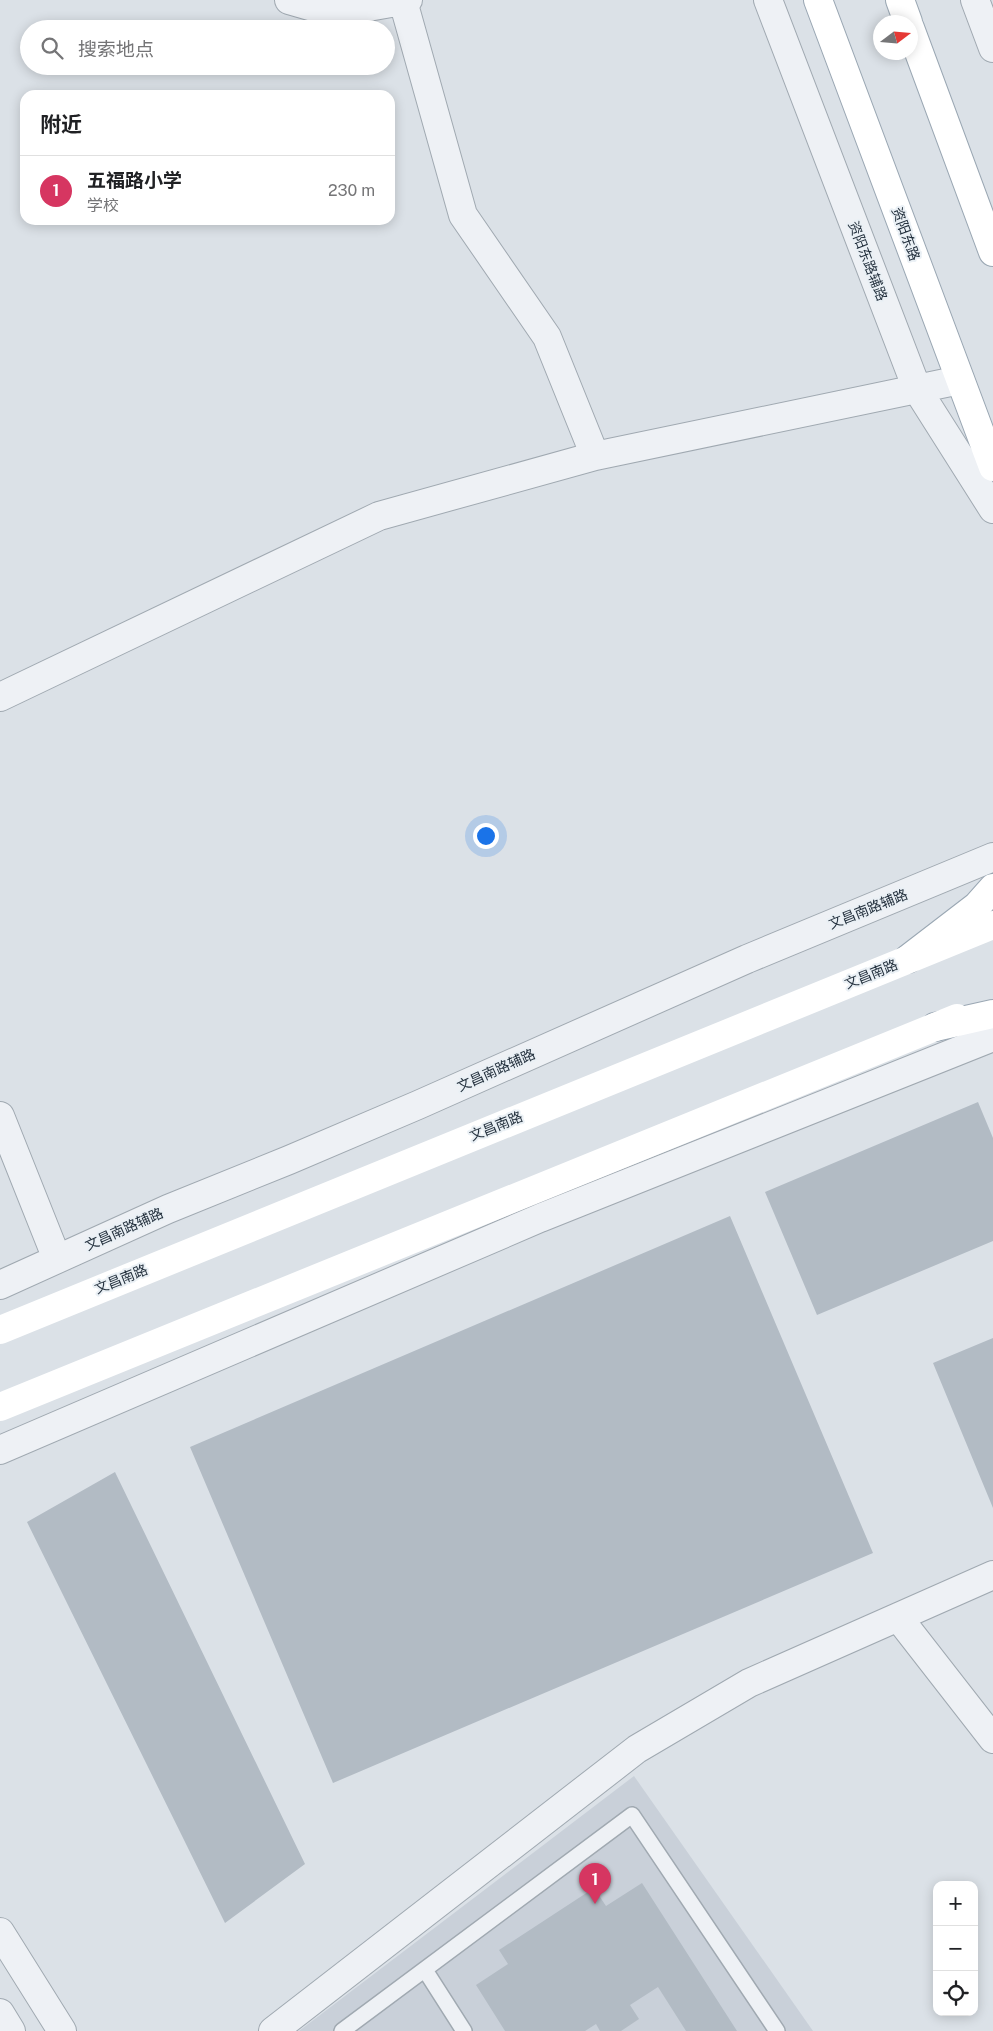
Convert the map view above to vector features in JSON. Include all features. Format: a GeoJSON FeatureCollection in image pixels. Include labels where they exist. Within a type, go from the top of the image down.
{"type":"FeatureCollection","features":[{"type":"Feature","properties":{"kind":"main road","name":"资阳东路"},"geometry":{"type":"LineString","coordinates":[[818,0],[993,467]]}},
{"type":"Feature","properties":{"kind":"main road"},"geometry":{"type":"LineString","coordinates":[[900,0],[905,15]]}},
{"type":"Feature","properties":{"kind":"main road"},"geometry":{"type":"LineString","coordinates":[[918,50],[993,252]]}},
{"type":"Feature","properties":{"kind":"main road"},"geometry":{"type":"LineString","coordinates":[[908,959],[976,906],[993,888]]}},
{"type":"Feature","properties":{"kind":"main road","name":"文昌南路"},"geometry":{"type":"LineString","coordinates":[[0,1330],[993,925]]}},
{"type":"Feature","properties":{"kind":"main road"},"geometry":{"type":"LineString","coordinates":[[0,1407],[993,1003]]}},
{"type":"Feature","properties":{"kind":"main road"},"geometry":{"type":"LineString","coordinates":[[934,1027],[993,1014]]}},
{"type":"Feature","properties":{"kind":"street"},"geometry":{"type":"LineString","coordinates":[[289,0],[334,13],[405,0],[463,215],[547,337],[595,456]]}},
{"type":"Feature","properties":{"kind":"street","name":"资阳东路辅路"},"geometry":{"type":"LineString","coordinates":[[768,0],[918,389],[993,509]]}},
{"type":"Feature","properties":{"kind":"street"},"geometry":{"type":"LineString","coordinates":[[975,0],[993,48]]}},
{"type":"Feature","properties":{"kind":"street"},"geometry":{"type":"LineString","coordinates":[[0,697],[379,516],[595,456],[960,380]]}},
{"type":"Feature","properties":{"kind":"street","name":"文昌南路辅路"},"geometry":{"type":"LineString","coordinates":[[0,1285],[168,1209],[418,1105],[747,959],[993,857]]}},
{"type":"Feature","properties":{"kind":"street"},"geometry":{"type":"LineString","coordinates":[[0,1450],[540,1218],[993,1037]]}},
{"type":"Feature","properties":{"kind":"street"},"geometry":{"type":"LineString","coordinates":[[0,1116],[57,1259]]}},
{"type":"Feature","properties":{"kind":"street"},"geometry":{"type":"LineString","coordinates":[[273,2031],[637,1749],[749,1683],[993,1575]]}},
{"type":"Feature","properties":{"kind":"street"},"geometry":{"type":"LineString","coordinates":[[898,1617],[993,1739]]}},
{"type":"Feature","properties":{"kind":"street"},"geometry":{"type":"LineString","coordinates":[[0,1932],[62,2031]]}},
{"type":"Feature","properties":{"kind":"street"},"geometry":{"type":"LineString","coordinates":[[0,2013],[11,2031]]}},
{"type":"Feature","properties":{"kind":"lane"},"geometry":{"type":"LineString","coordinates":[[342,2031],[632,1815],[777,2031]]}},
{"type":"Feature","properties":{"kind":"lane"},"geometry":{"type":"LineString","coordinates":[[425,1970],[464,2031]]}},
{"type":"Feature","properties":{"kind":"shaded area"},"geometry":{"type":"Polygon","coordinates":[[[634,1776],[813,2031],[299,2031],[634,1776]]]}},
{"type":"Feature","properties":{"kind":"building"},"geometry":{"type":"Polygon","coordinates":[[[978,1102],[993,1138],[993,1241],[817,1315],[765,1192],[978,1102]]]}},
{"type":"Feature","properties":{"kind":"building"},"geometry":{"type":"Polygon","coordinates":[[[730,1216],[873,1553],[333,1783],[190,1447],[730,1216]]]}},
{"type":"Feature","properties":{"kind":"building"},"geometry":{"type":"Polygon","coordinates":[[[993,1338],[993,1508],[933,1363],[993,1338]]]}},
{"type":"Feature","properties":{"kind":"building"},"geometry":{"type":"Polygon","coordinates":[[[115,1472],[305,1864],[225,1923],[27,1522],[115,1472]]]}},
{"type":"Feature","properties":{"kind":"building"},"geometry":{"type":"Polygon","coordinates":[[[642,1883],[737,2031],[686,2031],[658,1987],[630,2005],[639,2019],[621,2031],[600,2031],[596,2024],[585,2031],[505,2031],[476,1985],[508,1964],[499,1950],[594,1888],[606,1906],[642,1883]]]}},
{"type":"Feature","properties":{"kind":"place","name":"五福路小学"},"geometry":{"type":"Point","coordinates":[595,1904]}}]}
